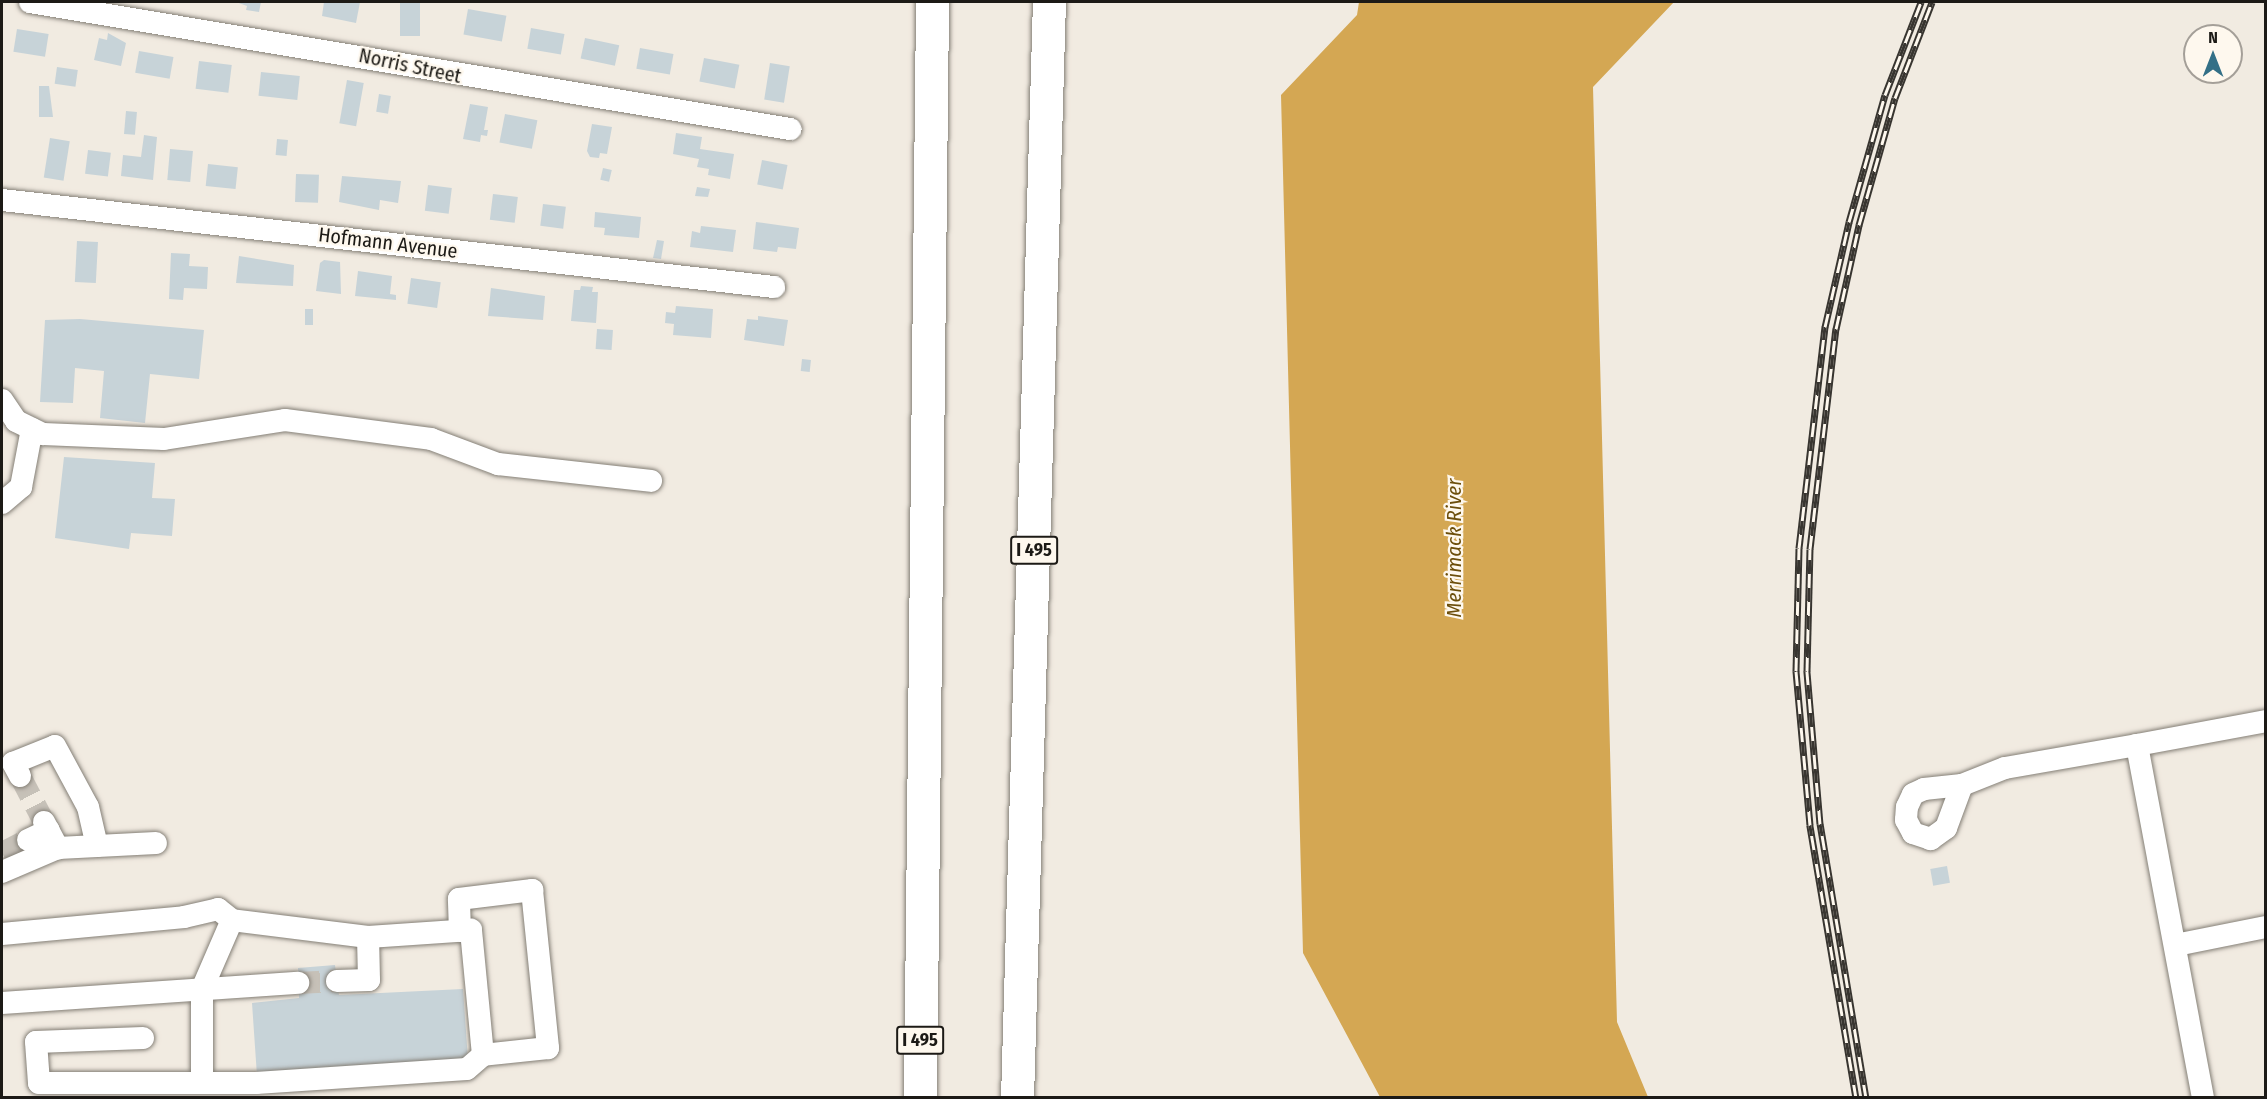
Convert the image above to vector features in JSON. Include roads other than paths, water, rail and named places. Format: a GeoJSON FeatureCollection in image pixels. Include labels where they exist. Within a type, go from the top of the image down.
{"type":"FeatureCollection","features":[{"type":"Feature","properties":{"kind":"highway","name":"I 495"},"geometry":{"type":"LineString","coordinates":[[920,1098],[920,983],[926,828],[932,2]]}},
{"type":"Feature","properties":{"kind":"highway","name":"I 495"},"geometry":{"type":"LineString","coordinates":[[1017,1098],[1049,2]]}},
{"type":"Feature","properties":{"kind":"highway"},"geometry":{"type":"LineString","coordinates":[[909,1098],[920,983]]}},
{"type":"Feature","properties":{"kind":"street","name":"Norris Street"},"geometry":{"type":"LineString","coordinates":[[30,2],[790,129]]}},
{"type":"Feature","properties":{"kind":"street","name":"Hofmann Avenue"},"geometry":{"type":"LineString","coordinates":[[2,200],[774,287]]}},
{"type":"Feature","properties":{"kind":"street"},"geometry":{"type":"LineString","coordinates":[[2,400],[16,421],[43,434],[164,439],[285,420],[431,439],[498,464],[651,481]]}},
{"type":"Feature","properties":{"kind":"street"},"geometry":{"type":"LineString","coordinates":[[2,503],[21,487],[32,429]]}},
{"type":"Feature","properties":{"kind":"street"},"geometry":{"type":"LineString","coordinates":[[1962,785],[2005,768],[2265,721]]}},
{"type":"Feature","properties":{"kind":"street"},"geometry":{"type":"LineString","coordinates":[[2137,745],[2203,1098]]}},
{"type":"Feature","properties":{"kind":"street"},"geometry":{"type":"LineString","coordinates":[[20,776],[13,763],[55,746],[88,807],[97,846]]}},
{"type":"Feature","properties":{"kind":"street"},"geometry":{"type":"LineString","coordinates":[[2,872],[50,833]]}},
{"type":"Feature","properties":{"kind":"street"},"geometry":{"type":"LineString","coordinates":[[28,840],[50,833],[97,846],[156,843]]}},
{"type":"Feature","properties":{"kind":"street"},"geometry":{"type":"LineString","coordinates":[[143,1038],[36,1042],[39,1083],[256,1083],[468,1069],[483,1055],[548,1048],[532,890],[459,899],[460,931]]}},
{"type":"Feature","properties":{"kind":"street"},"geometry":{"type":"LineString","coordinates":[[2,934],[184,917],[219,909],[232,920],[368,938],[471,930],[483,1055]]}},
{"type":"Feature","properties":{"kind":"street"},"geometry":{"type":"LineString","coordinates":[[202,1082],[202,989],[232,920]]}},
{"type":"Feature","properties":{"kind":"street"},"geometry":{"type":"LineString","coordinates":[[2176,945],[2265,927]]}},
{"type":"Feature","properties":{"kind":"street"},"geometry":{"type":"LineString","coordinates":[[337,981],[369,980],[368,938]]}},
{"type":"Feature","properties":{"kind":"street"},"geometry":{"type":"LineString","coordinates":[[2,1003],[298,983]]}},
{"type":"Feature","properties":{"kind":"water","name":"Merrimack River"},"geometry":{"type":"Polygon","coordinates":[[[1359,2],[1674,2],[1593,87],[1617,1022],[1648,1097],[1380,1097],[1303,953],[1281,95],[1357,15],[1359,2]]]}},
{"type":"Feature","properties":{"kind":"tunnel"},"geometry":{"type":"LineString","coordinates":[[20,776],[44,822]]}},
{"type":"Feature","properties":{"kind":"tunnel"},"geometry":{"type":"LineString","coordinates":[[2,853],[28,840]]}},
{"type":"Feature","properties":{"kind":"tunnel"},"geometry":{"type":"LineString","coordinates":[[298,983],[337,981]]}},
{"type":"Feature","properties":{"kind":"railway"},"geometry":{"type":"LineString","coordinates":[[1856,1098],[1810,825],[1796,671],[1799,548],[1825,327],[1849,222],[1885,95],[1921,2]]}},
{"type":"Feature","properties":{"kind":"railway"},"geometry":{"type":"LineString","coordinates":[[1866,1098],[1820,824],[1807,671],[1810,549],[1836,329],[1859,225],[1895,98],[1932,2]]}}]}
